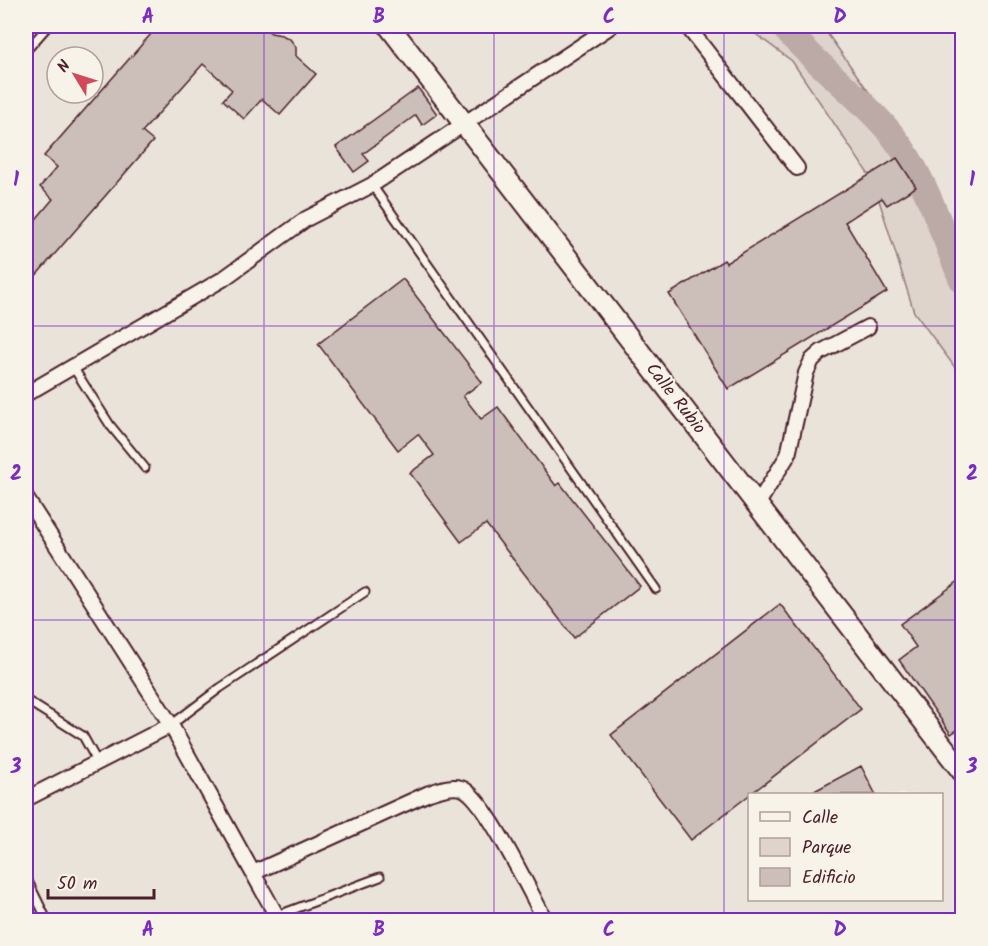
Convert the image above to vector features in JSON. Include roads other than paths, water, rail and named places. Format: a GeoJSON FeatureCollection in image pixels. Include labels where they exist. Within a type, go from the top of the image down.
{"type":"FeatureCollection","features":[{"type":"Feature","properties":{"kind":"street","name":"Calle Rubio"},"geometry":{"type":"LineString","coordinates":[[389,26],[462,124],[963,771]]}},
{"type":"Feature","properties":{"kind":"street"},"geometry":{"type":"LineString","coordinates":[[26,394],[223,279],[306,219],[372,185],[611,26]]}},
{"type":"Feature","properties":{"kind":"street"},"geometry":{"type":"LineString","coordinates":[[687,26],[796,168]]}},
{"type":"Feature","properties":{"kind":"street"},"geometry":{"type":"LineString","coordinates":[[757,505],[788,455],[806,373],[812,360],[821,352],[868,327]]}},
{"type":"Feature","properties":{"kind":"street"},"geometry":{"type":"LineString","coordinates":[[26,498],[171,725],[278,918]]}},
{"type":"Feature","properties":{"kind":"street"},"geometry":{"type":"LineString","coordinates":[[26,800],[171,725]]}},
{"type":"Feature","properties":{"kind":"street"},"geometry":{"type":"LineString","coordinates":[[253,873],[429,793],[451,787],[462,788],[473,795],[501,839],[545,921]]}},
{"type":"Feature","properties":{"kind":"lane"},"geometry":{"type":"LineString","coordinates":[[26,51],[48,26]]}},
{"type":"Feature","properties":{"kind":"lane"},"geometry":{"type":"LineString","coordinates":[[372,185],[656,590]]}},
{"type":"Feature","properties":{"kind":"lane"},"geometry":{"type":"LineString","coordinates":[[73,367],[110,425],[145,468]]}},
{"type":"Feature","properties":{"kind":"lane"},"geometry":{"type":"LineString","coordinates":[[171,725],[365,592]]}},
{"type":"Feature","properties":{"kind":"lane"},"geometry":{"type":"LineString","coordinates":[[26,700],[83,736],[98,763]]}},
{"type":"Feature","properties":{"kind":"lane"},"geometry":{"type":"LineString","coordinates":[[26,877],[47,921]]}},
{"type":"Feature","properties":{"kind":"lane"},"geometry":{"type":"LineString","coordinates":[[278,918],[380,877]]}},
{"type":"Feature","properties":{"kind":"waterway"},"geometry":{"type":"LineString","coordinates":[[783,26],[809,54],[880,121],[905,153],[924,188],[962,280]]}}]}
